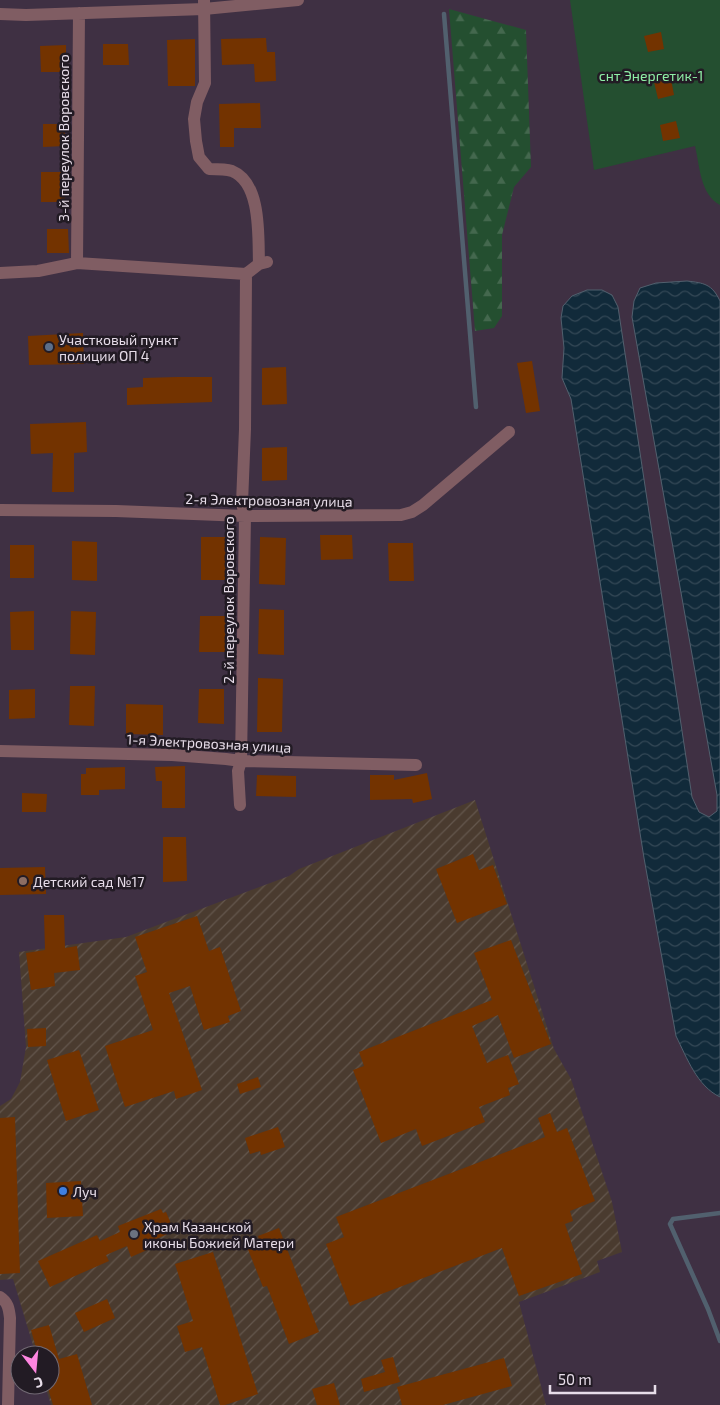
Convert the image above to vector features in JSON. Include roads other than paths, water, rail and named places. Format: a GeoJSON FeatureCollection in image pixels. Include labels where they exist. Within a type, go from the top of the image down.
{"type":"FeatureCollection","features":[{"type":"Feature","properties":{"kind":"street"},"geometry":{"type":"LineString","coordinates":[[0,14],[79,13],[204,4],[298,0]]}},
{"type":"Feature","properties":{"kind":"street"},"geometry":{"type":"LineString","coordinates":[[0,272],[38,272],[77,264],[246,274],[263,263],[252,191],[245,179],[232,171],[209,168],[199,157],[194,119],[197,102],[205,83],[204,4]]}},
{"type":"Feature","properties":{"kind":"street","name":"3-й переулок Воровского"},"geometry":{"type":"LineString","coordinates":[[77,264],[79,13]]}},
{"type":"Feature","properties":{"kind":"street","name":"2-й переулок Воровского"},"geometry":{"type":"LineString","coordinates":[[240,805],[238,771],[241,762],[245,516],[242,503],[245,429],[246,274]]}},
{"type":"Feature","properties":{"kind":"street","name":"2-я Электровозная улица"},"geometry":{"type":"LineString","coordinates":[[0,510],[116,511],[245,516],[402,515],[412,512],[423,505],[509,432]]}},
{"type":"Feature","properties":{"kind":"street","name":"1-я Электровозная улица"},"geometry":{"type":"LineString","coordinates":[[0,751],[172,755],[241,762],[416,765]]}},
{"type":"Feature","properties":{"kind":"street"},"geometry":{"type":"LineString","coordinates":[[2,1298],[9,1307],[10,1318],[8,1405]]}},
{"type":"Feature","properties":{"kind":"water"},"geometry":{"type":"Polygon","coordinates":[[[687,281],[707,285],[714,291],[720,301],[720,1097],[699,1079],[676,1036],[644,858],[571,399],[562,378],[564,348],[561,318],[563,306],[572,296],[587,290],[602,290],[612,295],[618,307],[692,797],[699,812],[709,817],[717,811],[717,795],[632,317],[634,301],[640,288],[656,283],[687,281]]]}},
{"type":"Feature","properties":{"kind":"waterway"},"geometry":{"type":"LineString","coordinates":[[444,14],[476,407]]}},
{"type":"Feature","properties":{"kind":"waterway"},"geometry":{"type":"LineString","coordinates":[[720,1213],[673,1219],[670,1224],[708,1309],[720,1341]]}},
{"type":"Feature","properties":{"kind":"place","name":"Участковый пункт полиции ОП 4"},"geometry":{"type":"Point","coordinates":[49,347]}},
{"type":"Feature","properties":{"kind":"place","name":"Детский сад №17"},"geometry":{"type":"Point","coordinates":[23,881]}},
{"type":"Feature","properties":{"kind":"place","name":"Луч"},"geometry":{"type":"Point","coordinates":[63,1191]}},
{"type":"Feature","properties":{"kind":"place","name":"Храм Казанской иконы Божией Матери"},"geometry":{"type":"Point","coordinates":[134,1234]}},
{"type":"Feature","properties":{"kind":"park label","name":"снт Энергетик-1"},"geometry":{"type":"Point","coordinates":[651,75]}}]}
